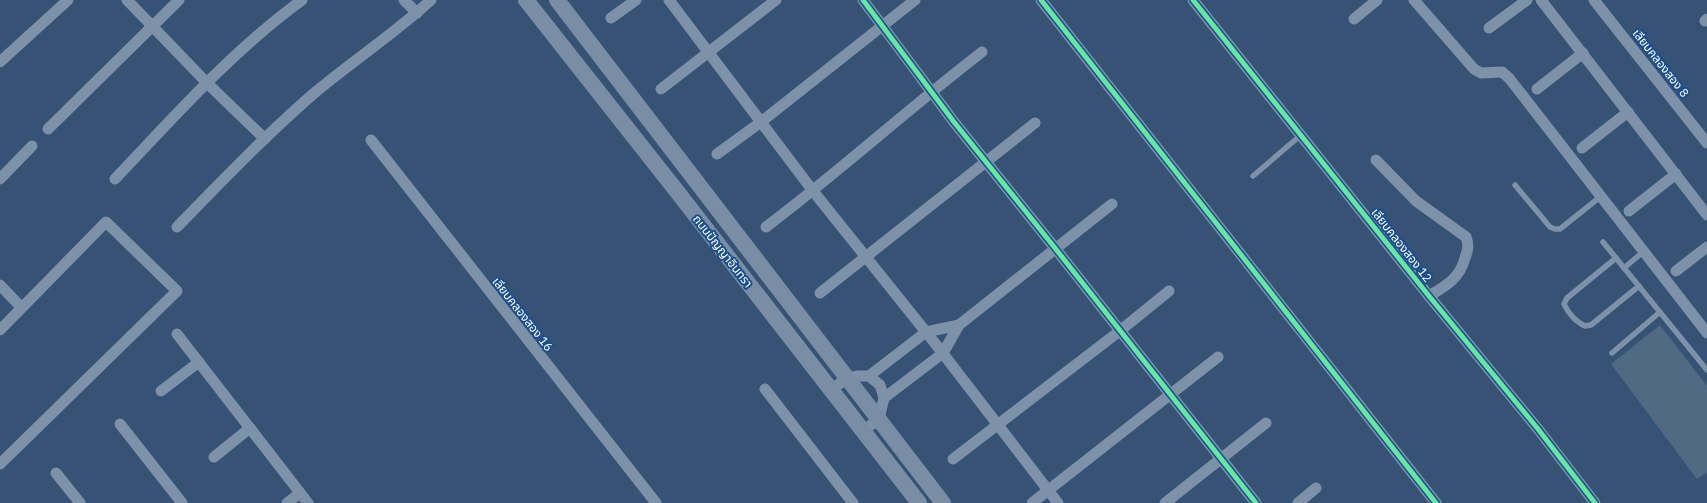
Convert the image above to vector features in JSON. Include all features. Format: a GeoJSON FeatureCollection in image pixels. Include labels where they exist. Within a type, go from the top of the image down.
{"type":"FeatureCollection","features":[{"type":"Feature","properties":{"kind":"street"},"geometry":{"type":"LineString","coordinates":[[0,62],[68,0]]}},
{"type":"Feature","properties":{"kind":"street"},"geometry":{"type":"LineString","coordinates":[[128,0],[207,83],[265,139]]}},
{"type":"Feature","properties":{"kind":"street"},"geometry":{"type":"LineString","coordinates":[[48,129],[179,0]]}},
{"type":"Feature","properties":{"kind":"street"},"geometry":{"type":"LineString","coordinates":[[115,179],[207,83],[263,30],[302,0]]}},
{"type":"Feature","properties":{"kind":"street"},"geometry":{"type":"LineString","coordinates":[[404,0],[417,13]]}},
{"type":"Feature","properties":{"kind":"street"},"geometry":{"type":"LineString","coordinates":[[177,227],[265,139],[338,74],[432,0]]}},
{"type":"Feature","properties":{"kind":"street","name":"ถนนปัญญาอินทรา"},"geometry":{"type":"LineString","coordinates":[[526,0],[919,503]]}},
{"type":"Feature","properties":{"kind":"street","name":"ถนนปัญญาอินทรา"},"geometry":{"type":"LineString","coordinates":[[558,0],[943,503]]}},
{"type":"Feature","properties":{"kind":"street"},"geometry":{"type":"LineString","coordinates":[[611,18],[636,0]]}},
{"type":"Feature","properties":{"kind":"street"},"geometry":{"type":"LineString","coordinates":[[669,0],[813,191],[926,332],[1058,503]]}},
{"type":"Feature","properties":{"kind":"street"},"geometry":{"type":"LineString","coordinates":[[660,89],[776,0]]}},
{"type":"Feature","properties":{"kind":"street"},"geometry":{"type":"LineString","coordinates":[[863,0],[986,162],[1121,330],[1256,503]]}},
{"type":"Feature","properties":{"kind":"street"},"geometry":{"type":"LineString","coordinates":[[717,154],[761,122],[915,0]]}},
{"type":"Feature","properties":{"kind":"street"},"geometry":{"type":"LineString","coordinates":[[1041,0],[1436,503]]}},
{"type":"Feature","properties":{"kind":"street","name":"เลียบคลองสอง 12"},"geometry":{"type":"LineString","coordinates":[[1193,0],[1429,296],[1538,429],[1595,503]]}},
{"type":"Feature","properties":{"kind":"street"},"geometry":{"type":"LineString","coordinates":[[1354,19],[1377,0]]}},
{"type":"Feature","properties":{"kind":"street"},"geometry":{"type":"LineString","coordinates":[[1414,0],[1474,69],[1481,73],[1502,72],[1509,78],[1707,333]]}},
{"type":"Feature","properties":{"kind":"street"},"geometry":{"type":"LineString","coordinates":[[1489,28],[1527,0]]}},
{"type":"Feature","properties":{"kind":"street"},"geometry":{"type":"LineString","coordinates":[[1542,0],[1707,215]]}},
{"type":"Feature","properties":{"kind":"street","name":"เลียบคลองสอง 8"},"geometry":{"type":"LineString","coordinates":[[1594,0],[1707,143]]}},
{"type":"Feature","properties":{"kind":"street"},"geometry":{"type":"LineString","coordinates":[[766,227],[813,191],[931,91],[982,52]]}},
{"type":"Feature","properties":{"kind":"street"},"geometry":{"type":"LineString","coordinates":[[1537,89],[1583,53]]}},
{"type":"Feature","properties":{"kind":"street"},"geometry":{"type":"LineString","coordinates":[[1582,148],[1628,112]]}},
{"type":"Feature","properties":{"kind":"street"},"geometry":{"type":"LineString","coordinates":[[820,293],[1035,123]]}},
{"type":"Feature","properties":{"kind":"street","name":"เลียบคลองสอง 16"},"geometry":{"type":"LineString","coordinates":[[371,140],[656,503]]}},
{"type":"Feature","properties":{"kind":"street"},"geometry":{"type":"LineString","coordinates":[[0,179],[32,146]]}},
{"type":"Feature","properties":{"kind":"street"},"geometry":{"type":"LineString","coordinates":[[1376,160],[1416,201],[1466,237],[1469,245],[1463,268],[1453,281],[1429,296]]}},
{"type":"Feature","properties":{"kind":"street"},"geometry":{"type":"LineString","coordinates":[[1630,211],[1676,174]]}},
{"type":"Feature","properties":{"kind":"street"},"geometry":{"type":"LineString","coordinates":[[884,398],[942,353],[959,325],[1112,204]]}},
{"type":"Feature","properties":{"kind":"street"},"geometry":{"type":"LineString","coordinates":[[0,330],[106,222],[176,291],[0,464]]}},
{"type":"Feature","properties":{"kind":"street"},"geometry":{"type":"LineString","coordinates":[[1676,272],[1707,247]]}},
{"type":"Feature","properties":{"kind":"street"},"geometry":{"type":"LineString","coordinates":[[0,285],[21,307]]}},
{"type":"Feature","properties":{"kind":"street"},"geometry":{"type":"LineString","coordinates":[[953,459],[1121,330],[1169,291]]}},
{"type":"Feature","properties":{"kind":"street"},"geometry":{"type":"LineString","coordinates":[[831,390],[847,378],[869,376],[926,332],[959,325]]}},
{"type":"Feature","properties":{"kind":"street"},"geometry":{"type":"LineString","coordinates":[[177,334],[308,503]]}},
{"type":"Feature","properties":{"kind":"street"},"geometry":{"type":"LineString","coordinates":[[1032,503],[1218,357]]}},
{"type":"Feature","properties":{"kind":"street"},"geometry":{"type":"LineString","coordinates":[[161,391],[198,362]]}},
{"type":"Feature","properties":{"kind":"street"},"geometry":{"type":"LineString","coordinates":[[863,431],[879,419],[884,398],[880,385],[869,376]]}},
{"type":"Feature","properties":{"kind":"street"},"geometry":{"type":"LineString","coordinates":[[765,389],[854,503]]}},
{"type":"Feature","properties":{"kind":"street"},"geometry":{"type":"LineString","coordinates":[[120,424],[182,503]]}},
{"type":"Feature","properties":{"kind":"street"},"geometry":{"type":"LineString","coordinates":[[1165,503],[1266,424]]}},
{"type":"Feature","properties":{"kind":"street"},"geometry":{"type":"LineString","coordinates":[[214,457],[250,428]]}},
{"type":"Feature","properties":{"kind":"street"},"geometry":{"type":"LineString","coordinates":[[56,472],[80,503]]}},
{"type":"Feature","properties":{"kind":"street"},"geometry":{"type":"LineString","coordinates":[[1298,503],[1316,488]]}},
{"type":"Feature","properties":{"kind":"street"},"geometry":{"type":"LineString","coordinates":[[287,503],[300,493]]}},
{"type":"Feature","properties":{"kind":"lane"},"geometry":{"type":"LineString","coordinates":[[1253,176],[1301,135]]}},
{"type":"Feature","properties":{"kind":"lane"},"geometry":{"type":"LineString","coordinates":[[1515,185],[1550,227],[1555,229],[1560,229],[1600,197]]}},
{"type":"Feature","properties":{"kind":"lane"},"geometry":{"type":"LineString","coordinates":[[1603,242],[1707,370]]}},
{"type":"Feature","properties":{"kind":"lane"},"geometry":{"type":"LineString","coordinates":[[1624,268],[1643,252]]}},
{"type":"Feature","properties":{"kind":"lane"},"geometry":{"type":"LineString","coordinates":[[1616,258],[1567,298],[1564,304],[1566,309],[1579,323],[1585,326],[1591,325],[1639,286]]}},
{"type":"Feature","properties":{"kind":"lane"},"geometry":{"type":"LineString","coordinates":[[1612,353],[1660,312]]}},
{"type":"Feature","properties":{"kind":"building"},"geometry":{"type":"Polygon","coordinates":[[[1660,325],[1707,386],[1707,472],[1697,479],[1611,364],[1660,325]]]}},
{"type":"Feature","properties":{"kind":"cycle path"},"geometry":{"type":"LineString","coordinates":[[863,0],[954,122],[1256,503]]}},
{"type":"Feature","properties":{"kind":"cycle path"},"geometry":{"type":"LineString","coordinates":[[1041,0],[1436,503]]}},
{"type":"Feature","properties":{"kind":"cycle path"},"geometry":{"type":"LineString","coordinates":[[1193,0],[1429,296],[1538,429],[1595,503]]}}]}
